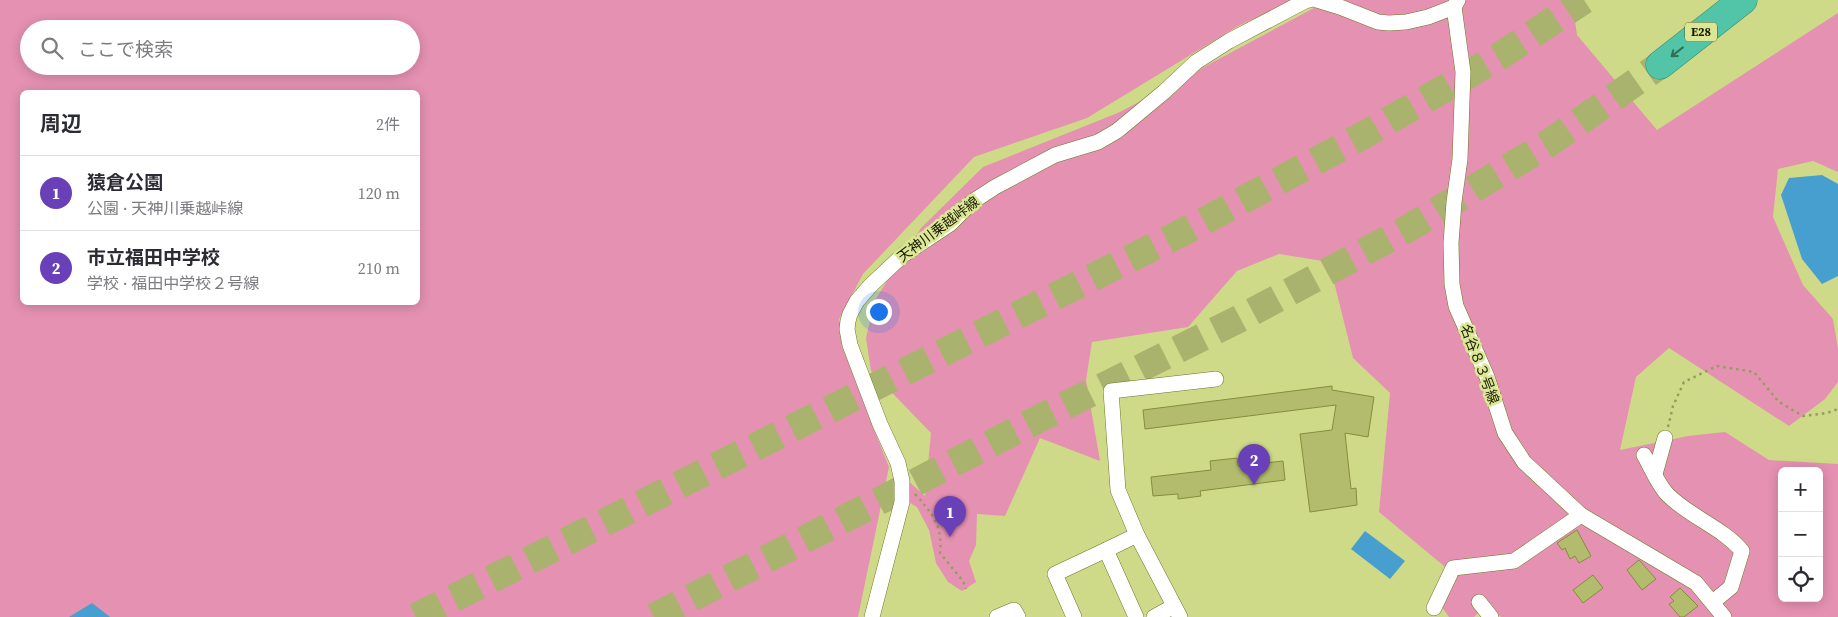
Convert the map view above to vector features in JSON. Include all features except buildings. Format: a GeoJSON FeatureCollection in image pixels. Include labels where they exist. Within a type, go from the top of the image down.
{"type":"FeatureCollection","features":[{"type":"Feature","properties":{"kind":"highway","name":"E28"},"geometry":{"type":"LineString","coordinates":[[1660,65],[1743,0]]}},
{"type":"Feature","properties":{"kind":"street","name":"天神川乗越峠線"},"geometry":{"type":"LineString","coordinates":[[872,617],[902,502],[902,481],[898,463],[855,360],[848,336],[850,314],[870,286],[903,255],[950,224],[972,202],[1055,154],[1098,142],[1117,131],[1164,92],[1196,62],[1228,41],[1310,0]]}},
{"type":"Feature","properties":{"kind":"street"},"geometry":{"type":"LineString","coordinates":[[1318,0],[1378,22],[1389,23],[1406,22],[1428,17],[1456,4]]}},
{"type":"Feature","properties":{"kind":"street","name":"名谷８３号線"},"geometry":{"type":"LineString","coordinates":[[1456,4],[1463,72],[1460,159],[1451,244],[1452,284],[1456,306],[1487,377],[1506,433],[1524,462],[1581,515],[1696,583],[1724,617]]}},
{"type":"Feature","properties":{"kind":"street"},"geometry":{"type":"LineString","coordinates":[[1154,617],[1177,612],[1138,535],[1118,490],[1111,391],[1216,379]]}},
{"type":"Feature","properties":{"kind":"street"},"geometry":{"type":"LineString","coordinates":[[1655,474],[1665,438]]}},
{"type":"Feature","properties":{"kind":"street"},"geometry":{"type":"LineString","coordinates":[[1644,455],[1666,494],[1690,514],[1734,542],[1742,551],[1731,587],[1713,602]]}},
{"type":"Feature","properties":{"kind":"street"},"geometry":{"type":"LineString","coordinates":[[1434,608],[1453,568],[1514,561],[1581,515]]}},
{"type":"Feature","properties":{"kind":"street"},"geometry":{"type":"LineString","coordinates":[[1074,617],[1055,574],[1138,535]]}},
{"type":"Feature","properties":{"kind":"street"},"geometry":{"type":"LineString","coordinates":[[1106,550],[1136,617]]}},
{"type":"Feature","properties":{"kind":"street"},"geometry":{"type":"LineString","coordinates":[[1479,602],[1491,617]]}},
{"type":"Feature","properties":{"kind":"street"},"geometry":{"type":"LineString","coordinates":[[997,617],[1014,610],[1018,617]]}},
{"type":"Feature","properties":{"kind":"path"},"geometry":{"type":"LineString","coordinates":[[1665,438],[1673,406],[1684,382],[1718,366],[1754,372],[1779,402],[1803,416],[1827,413],[1838,409]]}},
{"type":"Feature","properties":{"kind":"path"},"geometry":{"type":"LineString","coordinates":[[902,481],[930,510],[938,524],[941,543],[940,553],[963,581],[966,589]]}},
{"type":"Feature","properties":{"kind":"shaded area"},"geometry":{"type":"Polygon","coordinates":[[[0,0],[1294,0],[1238,26],[1087,118],[974,157],[863,274],[839,319],[867,412],[889,467],[858,617],[0,617],[0,0]]]}},
{"type":"Feature","properties":{"kind":"shaded area"},"geometry":{"type":"Polygon","coordinates":[[[1329,0],[1572,0],[1577,35],[1657,130],[1838,13],[1838,172],[1813,161],[1778,169],[1773,217],[1803,285],[1833,319],[1838,349],[1838,382],[1825,399],[1789,426],[1669,348],[1636,377],[1620,450],[1688,436],[1725,432],[1769,460],[1838,464],[1838,617],[1501,617],[1488,604],[1474,617],[1449,617],[1441,606],[1456,576],[1379,512],[1390,393],[1353,358],[1329,262],[1279,254],[1237,271],[1188,327],[1092,342],[1086,380],[1100,461],[1040,438],[1005,516],[977,514],[976,545],[969,561],[976,582],[962,591],[948,582],[936,563],[929,530],[917,507],[905,500],[906,479],[925,496],[931,433],[871,371],[866,338],[875,300],[921,228],[983,167],[1120,112],[1329,0]]]}},
{"type":"Feature","properties":{"kind":"water"},"geometry":{"type":"Polygon","coordinates":[[[1822,175],[1838,184],[1838,276],[1822,284],[1802,259],[1781,195],[1789,178],[1822,175]]]}},
{"type":"Feature","properties":{"kind":"water"},"geometry":{"type":"Polygon","coordinates":[[[1365,531],[1405,561],[1390,579],[1351,549],[1365,531]]]}},
{"type":"Feature","properties":{"kind":"water"},"geometry":{"type":"Polygon","coordinates":[[[92,603],[110,617],[69,617],[92,603]]]}},
{"type":"Feature","properties":{"kind":"tunnel"},"geometry":{"type":"LineString","coordinates":[[416,617],[1191,228],[1364,135],[1500,56],[1584,0]]}},
{"type":"Feature","properties":{"kind":"tunnel"},"geometry":{"type":"LineString","coordinates":[[654,617],[1052,412],[1239,319],[1407,229],[1546,145],[1660,65]]}},
{"type":"Feature","properties":{"kind":"place","name":"市立福田中学校"},"geometry":{"type":"Point","coordinates":[1254,485]}},
{"type":"Feature","properties":{"kind":"place","name":"猿倉公園"},"geometry":{"type":"Point","coordinates":[950,537]}}]}
